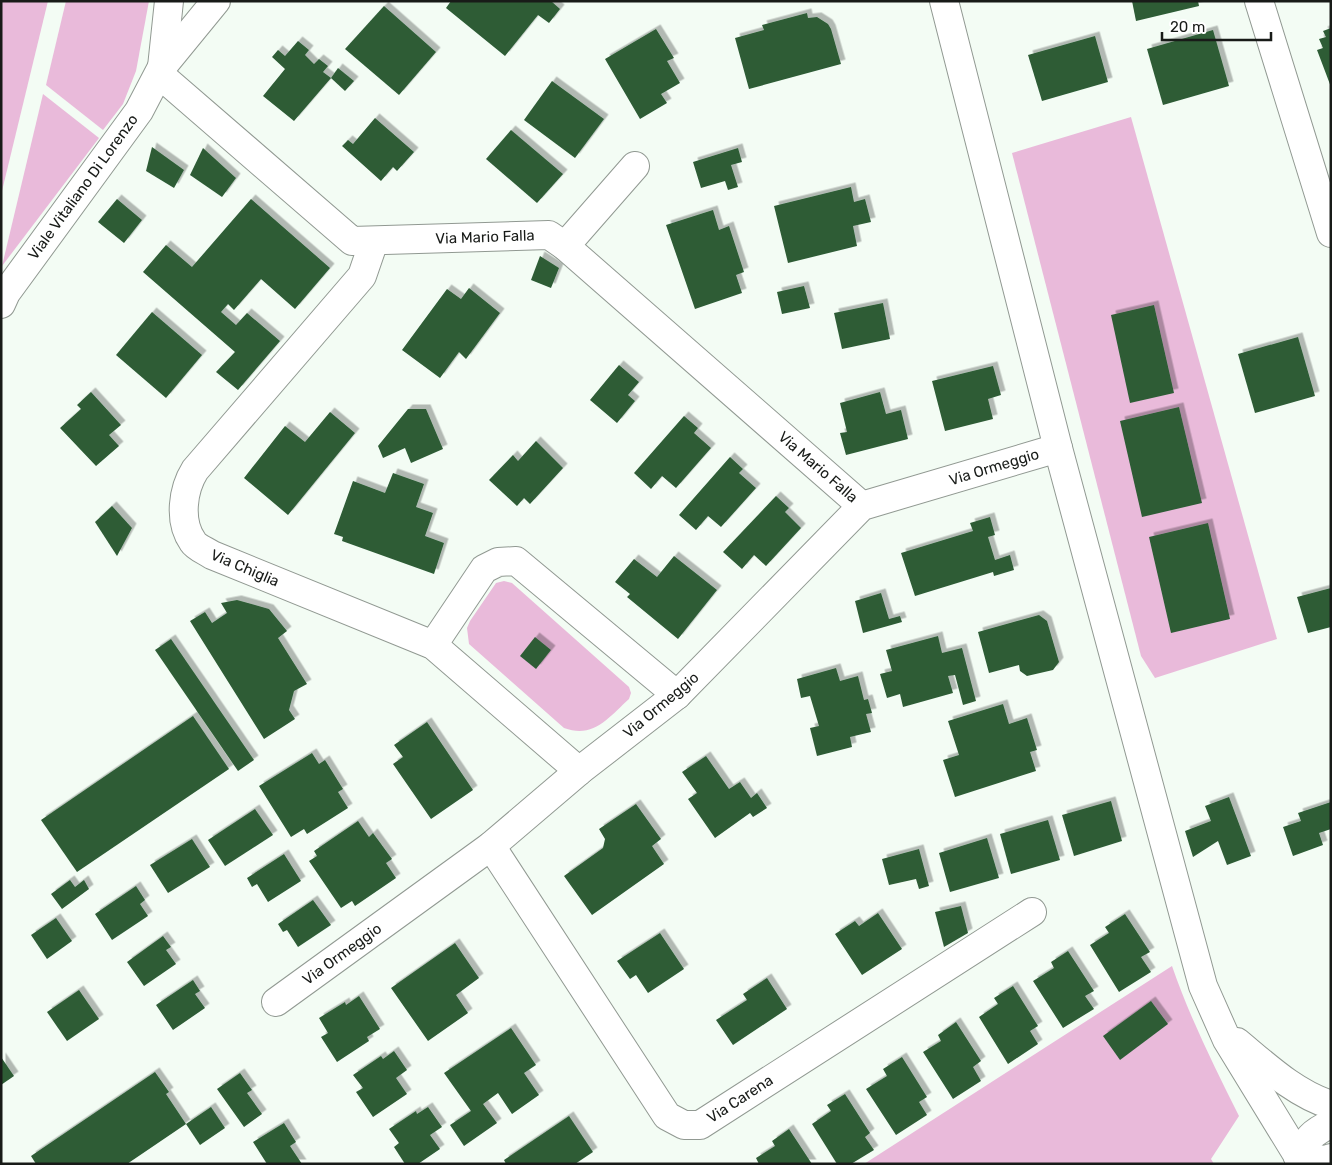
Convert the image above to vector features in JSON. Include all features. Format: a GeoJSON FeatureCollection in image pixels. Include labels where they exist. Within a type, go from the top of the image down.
{"type":"FeatureCollection","features":[{"type":"Feature","properties":{"kind":"street"},"geometry":{"type":"LineString","coordinates":[[160,70],[169,1]]}},
{"type":"Feature","properties":{"kind":"street"},"geometry":{"type":"LineString","coordinates":[[160,70],[216,1]]}},
{"type":"Feature","properties":{"kind":"street"},"geometry":{"type":"LineString","coordinates":[[944,1],[1058,448],[1203,986],[1227,1040],[1300,1160]]}},
{"type":"Feature","properties":{"kind":"street"},"geometry":{"type":"LineString","coordinates":[[1259,1],[1331,233]]}},
{"type":"Feature","properties":{"kind":"street","name":"Via Mario Falla"},"geometry":{"type":"LineString","coordinates":[[160,70],[352,241],[374,242],[549,235],[565,246],[862,506]]}},
{"type":"Feature","properties":{"kind":"street","name":"Viale Vitaliano Di Lorenzo"},"geometry":{"type":"LineString","coordinates":[[1,304],[6,293],[139,111],[160,70]]}},
{"type":"Feature","properties":{"kind":"street"},"geometry":{"type":"LineString","coordinates":[[565,246],[635,166]]}},
{"type":"Feature","properties":{"kind":"street","name":"Via Chiglia"},"geometry":{"type":"LineString","coordinates":[[374,242],[362,276],[195,470],[188,481],[184,500],[185,525],[193,542],[212,555],[433,645],[579,771]]}},
{"type":"Feature","properties":{"kind":"street","name":"Via Ormeggio"},"geometry":{"type":"LineString","coordinates":[[276,1002],[490,846],[579,771],[677,695],[862,506],[1058,448]]}},
{"type":"Feature","properties":{"kind":"street"},"geometry":{"type":"LineString","coordinates":[[433,645],[484,569],[498,562],[516,561],[677,695]]}},
{"type":"Feature","properties":{"kind":"street","name":"Via Carena"},"geometry":{"type":"LineString","coordinates":[[490,846],[667,1116],[684,1125],[700,1125],[1032,912]]}},
{"type":"Feature","properties":{"kind":"street"},"geometry":{"type":"LineString","coordinates":[[1222,1029],[1276,1076],[1299,1091],[1331,1105]]}},
{"type":"Feature","properties":{"kind":"street"},"geometry":{"type":"LineString","coordinates":[[1300,1160],[1306,1140],[1317,1130],[1331,1124]]}},
{"type":"Feature","properties":{"kind":"street"},"geometry":{"type":"LineString","coordinates":[[1300,1160],[1325,1160],[1331,1158]]}},
{"type":"Feature","properties":{"kind":"shaded area"},"geometry":{"type":"Polygon","coordinates":[[[1,1],[48,1],[1,195],[1,1]]]}},
{"type":"Feature","properties":{"kind":"shaded area"},"geometry":{"type":"Polygon","coordinates":[[[66,1],[149,1],[136,71],[123,104],[103,130],[46,85],[66,1]]]}},
{"type":"Feature","properties":{"kind":"shaded area"},"geometry":{"type":"Polygon","coordinates":[[[43,94],[99,138],[2,266],[43,94]]]}},
{"type":"Feature","properties":{"kind":"shaded area"},"geometry":{"type":"Polygon","coordinates":[[[1131,117],[1277,639],[1155,678],[1141,656],[1012,153],[1131,117]]]}},
{"type":"Feature","properties":{"kind":"shaded area"},"geometry":{"type":"Polygon","coordinates":[[[504,581],[512,583],[629,687],[631,693],[629,699],[608,719],[584,731],[564,728],[469,644],[467,628],[470,621],[496,583],[504,581]]]}},
{"type":"Feature","properties":{"kind":"shaded area"},"geometry":{"type":"Polygon","coordinates":[[[1172,966],[1195,1023],[1239,1116],[1211,1159],[1214,1164],[864,1164],[1172,966]]]}},
{"type":"Feature","properties":{"kind":"building"},"geometry":{"type":"Polygon","coordinates":[[[451,1],[551,1],[560,9],[549,23],[538,15],[505,56],[446,8],[451,1]]]}},
{"type":"Feature","properties":{"kind":"building"},"geometry":{"type":"Polygon","coordinates":[[[1132,1],[1198,1],[1199,6],[1136,21],[1132,1]]]}},
{"type":"Feature","properties":{"kind":"building"},"geometry":{"type":"Polygon","coordinates":[[[384,6],[436,52],[399,95],[345,49],[384,6]]]}},
{"type":"Feature","properties":{"kind":"building"},"geometry":{"type":"Polygon","coordinates":[[[807,13],[808,18],[817,17],[828,24],[841,64],[749,89],[735,38],[764,30],[762,25],[807,13]]]}},
{"type":"Feature","properties":{"kind":"building"},"geometry":{"type":"Polygon","coordinates":[[[1331,28],[1331,87],[1317,50],[1323,48],[1319,39],[1326,37],[1323,31],[1331,28]]]}},
{"type":"Feature","properties":{"kind":"building"},"geometry":{"type":"Polygon","coordinates":[[[656,29],[674,58],[667,61],[680,83],[661,94],[667,103],[640,119],[605,59],[656,29]]]}},
{"type":"Feature","properties":{"kind":"building"},"geometry":{"type":"Polygon","coordinates":[[[1213,30],[1229,86],[1163,105],[1147,49],[1213,30]]]}},
{"type":"Feature","properties":{"kind":"building"},"geometry":{"type":"Polygon","coordinates":[[[1095,36],[1108,82],[1042,101],[1028,55],[1095,36]]]}},
{"type":"Feature","properties":{"kind":"building"},"geometry":{"type":"Polygon","coordinates":[[[298,41],[309,50],[305,55],[314,64],[319,59],[328,66],[323,72],[331,78],[294,121],[263,96],[285,69],[272,57],[278,50],[285,56],[298,41]]]}},
{"type":"Feature","properties":{"kind":"building"},"geometry":{"type":"Polygon","coordinates":[[[338,68],[354,81],[345,91],[331,78],[338,68]]]}},
{"type":"Feature","properties":{"kind":"building"},"geometry":{"type":"Polygon","coordinates":[[[552,81],[604,119],[575,158],[524,120],[552,81]]]}},
{"type":"Feature","properties":{"kind":"building"},"geometry":{"type":"Polygon","coordinates":[[[375,118],[414,152],[397,171],[393,167],[381,181],[342,146],[348,140],[353,144],[375,118]]]}},
{"type":"Feature","properties":{"kind":"building"},"geometry":{"type":"Polygon","coordinates":[[[511,130],[563,174],[537,203],[486,159],[511,130]]]}},
{"type":"Feature","properties":{"kind":"building"},"geometry":{"type":"Polygon","coordinates":[[[152,147],[184,170],[174,188],[146,171],[152,147]]]}},
{"type":"Feature","properties":{"kind":"building"},"geometry":{"type":"Polygon","coordinates":[[[203,148],[236,178],[222,197],[190,175],[203,148]]]}},
{"type":"Feature","properties":{"kind":"building"},"geometry":{"type":"Polygon","coordinates":[[[738,148],[742,162],[731,165],[738,187],[728,190],[725,181],[701,188],[693,162],[738,148]]]}},
{"type":"Feature","properties":{"kind":"building"},"geometry":{"type":"Polygon","coordinates":[[[851,187],[854,202],[865,199],[871,222],[853,226],[857,246],[788,263],[774,206],[851,187]]]}},
{"type":"Feature","properties":{"kind":"building"},"geometry":{"type":"Polygon","coordinates":[[[117,199],[142,220],[124,243],[98,222],[117,199]]]}},
{"type":"Feature","properties":{"kind":"building"},"geometry":{"type":"Polygon","coordinates":[[[251,199],[330,268],[295,309],[261,279],[234,310],[228,304],[221,312],[236,325],[247,313],[280,341],[238,390],[216,372],[235,352],[143,272],[166,245],[192,267],[251,199]]]}},
{"type":"Feature","properties":{"kind":"building"},"geometry":{"type":"Polygon","coordinates":[[[713,210],[719,230],[729,226],[744,272],[736,275],[742,293],[695,309],[666,225],[713,210]]]}},
{"type":"Feature","properties":{"kind":"building"},"geometry":{"type":"Polygon","coordinates":[[[540,256],[559,268],[551,288],[531,280],[540,256]]]}},
{"type":"Feature","properties":{"kind":"building"},"geometry":{"type":"Polygon","coordinates":[[[804,286],[810,308],[782,314],[777,292],[804,286]]]}},
{"type":"Feature","properties":{"kind":"building"},"geometry":{"type":"Polygon","coordinates":[[[469,288],[500,313],[466,359],[459,352],[440,378],[402,350],[447,289],[461,299],[469,288]]]}},
{"type":"Feature","properties":{"kind":"building"},"geometry":{"type":"Polygon","coordinates":[[[883,303],[890,339],[842,349],[834,313],[883,303]]]}},
{"type":"Feature","properties":{"kind":"building"},"geometry":{"type":"Polygon","coordinates":[[[1154,305],[1174,393],[1130,403],[1111,315],[1154,305]]]}},
{"type":"Feature","properties":{"kind":"building"},"geometry":{"type":"Polygon","coordinates":[[[152,312],[202,355],[166,398],[116,355],[152,312]]]}},
{"type":"Feature","properties":{"kind":"building"},"geometry":{"type":"Polygon","coordinates":[[[1298,337],[1315,396],[1255,413],[1238,354],[1298,337]]]}},
{"type":"Feature","properties":{"kind":"building"},"geometry":{"type":"Polygon","coordinates":[[[619,365],[639,382],[628,395],[635,401],[617,423],[590,400],[619,365]]]}},
{"type":"Feature","properties":{"kind":"building"},"geometry":{"type":"Polygon","coordinates":[[[993,366],[1001,395],[988,399],[993,419],[945,431],[932,381],[993,366]]]}},
{"type":"Feature","properties":{"kind":"building"},"geometry":{"type":"Polygon","coordinates":[[[91,392],[121,425],[109,435],[119,446],[96,466],[60,428],[81,409],[77,405],[91,392]]]}},
{"type":"Feature","properties":{"kind":"building"},"geometry":{"type":"Polygon","coordinates":[[[880,392],[886,414],[901,410],[908,439],[846,455],[840,433],[847,432],[840,403],[880,392]]]}},
{"type":"Feature","properties":{"kind":"building"},"geometry":{"type":"Polygon","coordinates":[[[1179,407],[1202,503],[1142,517],[1120,421],[1179,407]]]}},
{"type":"Feature","properties":{"kind":"building"},"geometry":{"type":"Polygon","coordinates":[[[408,409],[426,409],[443,449],[411,463],[405,448],[383,458],[378,446],[408,409]]]}},
{"type":"Feature","properties":{"kind":"building"},"geometry":{"type":"Polygon","coordinates":[[[330,412],[355,433],[288,515],[244,478],[285,426],[305,442],[330,412]]]}},
{"type":"Feature","properties":{"kind":"building"},"geometry":{"type":"Polygon","coordinates":[[[684,416],[698,428],[694,433],[711,448],[676,488],[662,476],[651,489],[634,473],[684,416]]]}},
{"type":"Feature","properties":{"kind":"building"},"geometry":{"type":"Polygon","coordinates":[[[536,441],[563,468],[530,504],[524,498],[517,506],[489,480],[513,455],[518,461],[536,441]]]}},
{"type":"Feature","properties":{"kind":"building"},"geometry":{"type":"Polygon","coordinates":[[[730,457],[743,469],[739,473],[756,488],[721,527],[708,516],[696,530],[679,515],[730,457]]]}},
{"type":"Feature","properties":{"kind":"building"},"geometry":{"type":"Polygon","coordinates":[[[393,473],[424,484],[416,507],[433,513],[425,536],[444,543],[434,574],[342,541],[343,537],[334,534],[353,481],[385,493],[393,473]]]}},
{"type":"Feature","properties":{"kind":"building"},"geometry":{"type":"Polygon","coordinates":[[[776,496],[789,508],[785,512],[801,528],[766,566],[754,555],[742,569],[723,552],[776,496]]]}},
{"type":"Feature","properties":{"kind":"building"},"geometry":{"type":"Polygon","coordinates":[[[112,506],[132,528],[117,556],[95,522],[112,506]]]}},
{"type":"Feature","properties":{"kind":"building"},"geometry":{"type":"Polygon","coordinates":[[[990,517],[995,535],[988,537],[995,560],[1010,555],[1014,570],[994,576],[993,572],[915,596],[901,553],[973,531],[970,523],[990,517]]]}},
{"type":"Feature","properties":{"kind":"building"},"geometry":{"type":"Polygon","coordinates":[[[1208,523],[1230,619],[1171,633],[1149,537],[1208,523]]]}},
{"type":"Feature","properties":{"kind":"building"},"geometry":{"type":"Polygon","coordinates":[[[674,556],[717,590],[678,639],[627,597],[630,594],[615,582],[634,559],[657,577],[674,556]]]}},
{"type":"Feature","properties":{"kind":"building"},"geometry":{"type":"Polygon","coordinates":[[[1331,588],[1331,627],[1308,633],[1297,597],[1331,588]]]}},
{"type":"Feature","properties":{"kind":"building"},"geometry":{"type":"Polygon","coordinates":[[[881,593],[889,619],[900,616],[902,622],[863,633],[855,601],[881,593]]]}},
{"type":"Feature","properties":{"kind":"building"},"geometry":{"type":"Polygon","coordinates":[[[237,600],[269,609],[287,631],[278,638],[307,684],[294,691],[289,710],[295,719],[264,739],[190,621],[205,612],[212,623],[227,613],[221,603],[237,600]]]}},
{"type":"Feature","properties":{"kind":"building"},"geometry":{"type":"Polygon","coordinates":[[[1039,615],[1047,621],[1059,662],[1053,670],[1027,676],[1020,671],[1019,665],[989,673],[978,632],[1039,615]]]}},
{"type":"Feature","properties":{"kind":"building"},"geometry":{"type":"Polygon","coordinates":[[[938,636],[942,653],[962,648],[976,701],[963,705],[955,675],[948,676],[953,693],[903,707],[900,694],[887,698],[880,674],[892,671],[886,650],[938,636]]]}},
{"type":"Feature","properties":{"kind":"building"},"geometry":{"type":"Polygon","coordinates":[[[535,637],[551,650],[536,669],[520,656],[535,637]]]}},
{"type":"Feature","properties":{"kind":"building"},"geometry":{"type":"Polygon","coordinates":[[[171,639],[254,760],[238,771],[155,650],[171,639]]]}},
{"type":"Feature","properties":{"kind":"building"},"geometry":{"type":"Polygon","coordinates":[[[836,668],[840,681],[858,676],[864,700],[868,699],[872,713],[866,714],[871,732],[850,737],[852,747],[817,756],[810,728],[819,726],[810,696],[801,698],[797,679],[836,668]]]}},
{"type":"Feature","properties":{"kind":"building"},"geometry":{"type":"Polygon","coordinates":[[[1003,704],[1009,724],[1027,718],[1037,750],[1030,752],[1036,771],[955,797],[943,760],[959,755],[948,721],[1003,704]]]}},
{"type":"Feature","properties":{"kind":"building"},"geometry":{"type":"Polygon","coordinates":[[[193,716],[229,769],[77,872],[41,820],[193,716]]]}},
{"type":"Feature","properties":{"kind":"building"},"geometry":{"type":"Polygon","coordinates":[[[427,722],[473,790],[431,819],[393,764],[403,757],[394,745],[427,722]]]}},
{"type":"Feature","properties":{"kind":"building"},"geometry":{"type":"Polygon","coordinates":[[[312,753],[319,764],[325,760],[343,789],[338,792],[348,808],[307,834],[304,829],[291,837],[259,786],[312,753]]]}},
{"type":"Feature","properties":{"kind":"building"},"geometry":{"type":"Polygon","coordinates":[[[706,756],[729,789],[740,782],[751,798],[757,793],[767,808],[753,817],[750,813],[715,838],[688,799],[697,793],[682,772],[706,756]]]}},
{"type":"Feature","properties":{"kind":"building"},"geometry":{"type":"Polygon","coordinates":[[[1229,797],[1251,856],[1227,865],[1218,841],[1193,857],[1185,831],[1211,821],[1205,806],[1229,797]]]}},
{"type":"Feature","properties":{"kind":"building"},"geometry":{"type":"Polygon","coordinates":[[[1111,801],[1122,841],[1074,856],[1062,815],[1111,801]]]}},
{"type":"Feature","properties":{"kind":"building"},"geometry":{"type":"Polygon","coordinates":[[[1331,802],[1331,829],[1319,833],[1323,845],[1293,856],[1283,827],[1301,821],[1298,813],[1331,802]]]}},
{"type":"Feature","properties":{"kind":"building"},"geometry":{"type":"Polygon","coordinates":[[[636,804],[661,839],[652,846],[664,864],[592,915],[564,876],[603,848],[605,839],[599,829],[636,804]]]}},
{"type":"Feature","properties":{"kind":"building"},"geometry":{"type":"Polygon","coordinates":[[[255,809],[273,835],[225,866],[208,840],[255,809]]]}},
{"type":"Feature","properties":{"kind":"building"},"geometry":{"type":"Polygon","coordinates":[[[1048,820],[1060,860],[1011,874],[1000,834],[1048,820]]]}},
{"type":"Feature","properties":{"kind":"building"},"geometry":{"type":"Polygon","coordinates":[[[358,821],[369,837],[373,833],[392,859],[386,863],[396,878],[355,906],[352,901],[341,908],[309,861],[317,856],[314,851],[358,821]]]}},
{"type":"Feature","properties":{"kind":"building"},"geometry":{"type":"Polygon","coordinates":[[[987,838],[999,878],[950,892],[939,853],[987,838]]]}},
{"type":"Feature","properties":{"kind":"building"},"geometry":{"type":"Polygon","coordinates":[[[192,839],[210,867],[168,893],[150,865],[192,839]]]}},
{"type":"Feature","properties":{"kind":"building"},"geometry":{"type":"Polygon","coordinates":[[[919,849],[929,886],[919,889],[916,879],[889,885],[882,859],[919,849]]]}},
{"type":"Feature","properties":{"kind":"building"},"geometry":{"type":"Polygon","coordinates":[[[284,854],[301,881],[268,902],[257,884],[252,887],[247,878],[284,854]]]}},
{"type":"Feature","properties":{"kind":"building"},"geometry":{"type":"Polygon","coordinates":[[[70,880],[75,887],[84,880],[89,889],[62,909],[51,894],[70,880]]]}},
{"type":"Feature","properties":{"kind":"building"},"geometry":{"type":"Polygon","coordinates":[[[136,886],[145,900],[140,904],[148,916],[112,940],[95,914],[136,886]]]}},
{"type":"Feature","properties":{"kind":"building"},"geometry":{"type":"Polygon","coordinates":[[[313,900],[331,925],[298,947],[287,930],[283,932],[278,924],[313,900]]]}},
{"type":"Feature","properties":{"kind":"building"},"geometry":{"type":"Polygon","coordinates":[[[961,906],[968,933],[944,947],[935,912],[961,906]]]}},
{"type":"Feature","properties":{"kind":"building"},"geometry":{"type":"Polygon","coordinates":[[[878,913],[902,949],[862,975],[835,934],[855,921],[859,926],[878,913]]]}},
{"type":"Feature","properties":{"kind":"building"},"geometry":{"type":"Polygon","coordinates":[[[1125,914],[1150,952],[1141,957],[1151,972],[1119,992],[1090,945],[1109,933],[1105,927],[1125,914]]]}},
{"type":"Feature","properties":{"kind":"building"},"geometry":{"type":"Polygon","coordinates":[[[56,918],[72,941],[47,959],[31,935],[56,918]]]}},
{"type":"Feature","properties":{"kind":"building"},"geometry":{"type":"Polygon","coordinates":[[[660,933],[684,969],[648,993],[636,975],[630,979],[617,961],[660,933]]]}},
{"type":"Feature","properties":{"kind":"building"},"geometry":{"type":"Polygon","coordinates":[[[163,936],[171,947],[166,950],[176,964],[144,986],[127,962],[163,936]]]}},
{"type":"Feature","properties":{"kind":"building"},"geometry":{"type":"Polygon","coordinates":[[[455,943],[479,978],[456,995],[468,1013],[428,1041],[391,988],[455,943]]]}},
{"type":"Feature","properties":{"kind":"building"},"geometry":{"type":"Polygon","coordinates":[[[1068,951],[1094,991],[1085,996],[1094,1009],[1063,1028],[1033,981],[1054,968],[1051,962],[1068,951]]]}},
{"type":"Feature","properties":{"kind":"building"},"geometry":{"type":"Polygon","coordinates":[[[767,978],[787,1009],[733,1045],[716,1020],[747,1000],[743,994],[767,978]]]}},
{"type":"Feature","properties":{"kind":"building"},"geometry":{"type":"Polygon","coordinates":[[[193,980],[200,991],[195,994],[205,1008],[173,1030],[156,1005],[193,980]]]}},
{"type":"Feature","properties":{"kind":"building"},"geometry":{"type":"Polygon","coordinates":[[[1013,986],[1038,1026],[1030,1031],[1038,1044],[1008,1064],[979,1017],[998,1004],[994,998],[1013,986]]]}},
{"type":"Feature","properties":{"kind":"building"},"geometry":{"type":"Polygon","coordinates":[[[79,990],[99,1019],[67,1041],[47,1012],[79,990]]]}},
{"type":"Feature","properties":{"kind":"building"},"geometry":{"type":"Polygon","coordinates":[[[359,996],[380,1029],[367,1037],[369,1041],[337,1062],[321,1037],[328,1033],[319,1018],[345,1002],[346,1005],[359,996]]]}},
{"type":"Feature","properties":{"kind":"building"},"geometry":{"type":"Polygon","coordinates":[[[1151,1001],[1168,1024],[1120,1060],[1103,1036],[1151,1001]]]}},
{"type":"Feature","properties":{"kind":"building"},"geometry":{"type":"Polygon","coordinates":[[[956,1022],[981,1061],[973,1067],[981,1081],[953,1099],[923,1052],[941,1041],[938,1035],[956,1022]]]}},
{"type":"Feature","properties":{"kind":"building"},"geometry":{"type":"Polygon","coordinates":[[[511,1028],[536,1065],[524,1073],[539,1095],[512,1114],[498,1093],[483,1104],[497,1123],[464,1146],[450,1125],[471,1111],[444,1073],[511,1028]]]}},
{"type":"Feature","properties":{"kind":"building"},"geometry":{"type":"Polygon","coordinates":[[[394,1051],[407,1070],[396,1078],[407,1094],[373,1117],[356,1092],[363,1088],[353,1075],[381,1056],[383,1059],[394,1051]]]}},
{"type":"Feature","properties":{"kind":"building"},"geometry":{"type":"Polygon","coordinates":[[[1,1057],[14,1076],[1,1085],[1,1057]]]}},
{"type":"Feature","properties":{"kind":"building"},"geometry":{"type":"Polygon","coordinates":[[[902,1057],[927,1097],[919,1102],[927,1115],[896,1135],[866,1089],[887,1076],[883,1069],[902,1057]]]}},
{"type":"Feature","properties":{"kind":"building"},"geometry":{"type":"Polygon","coordinates":[[[155,1072],[169,1092],[166,1094],[186,1124],[127,1164],[36,1164],[31,1156],[155,1072]]]}},
{"type":"Feature","properties":{"kind":"building"},"geometry":{"type":"Polygon","coordinates":[[[240,1073],[252,1090],[247,1093],[262,1114],[244,1127],[217,1089],[240,1073]]]}},
{"type":"Feature","properties":{"kind":"building"},"geometry":{"type":"Polygon","coordinates":[[[845,1094],[870,1133],[865,1137],[874,1150],[851,1164],[837,1164],[812,1124],[831,1111],[827,1105],[845,1094]]]}},
{"type":"Feature","properties":{"kind":"building"},"geometry":{"type":"Polygon","coordinates":[[[211,1107],[225,1128],[200,1145],[186,1124],[211,1107]]]}},
{"type":"Feature","properties":{"kind":"building"},"geometry":{"type":"Polygon","coordinates":[[[428,1107],[442,1127],[430,1135],[440,1149],[418,1164],[405,1164],[394,1147],[399,1143],[389,1129],[416,1111],[417,1114],[428,1107]]]}},
{"type":"Feature","properties":{"kind":"building"},"geometry":{"type":"Polygon","coordinates":[[[569,1116],[593,1152],[575,1164],[506,1164],[504,1160],[569,1116]]]}},
{"type":"Feature","properties":{"kind":"building"},"geometry":{"type":"Polygon","coordinates":[[[284,1123],[296,1142],[290,1146],[302,1164],[267,1164],[253,1142],[284,1123]]]}},
{"type":"Feature","properties":{"kind":"building"},"geometry":{"type":"Polygon","coordinates":[[[789,1129],[812,1164],[759,1164],[756,1158],[775,1146],[772,1141],[789,1129]]]}}]}
